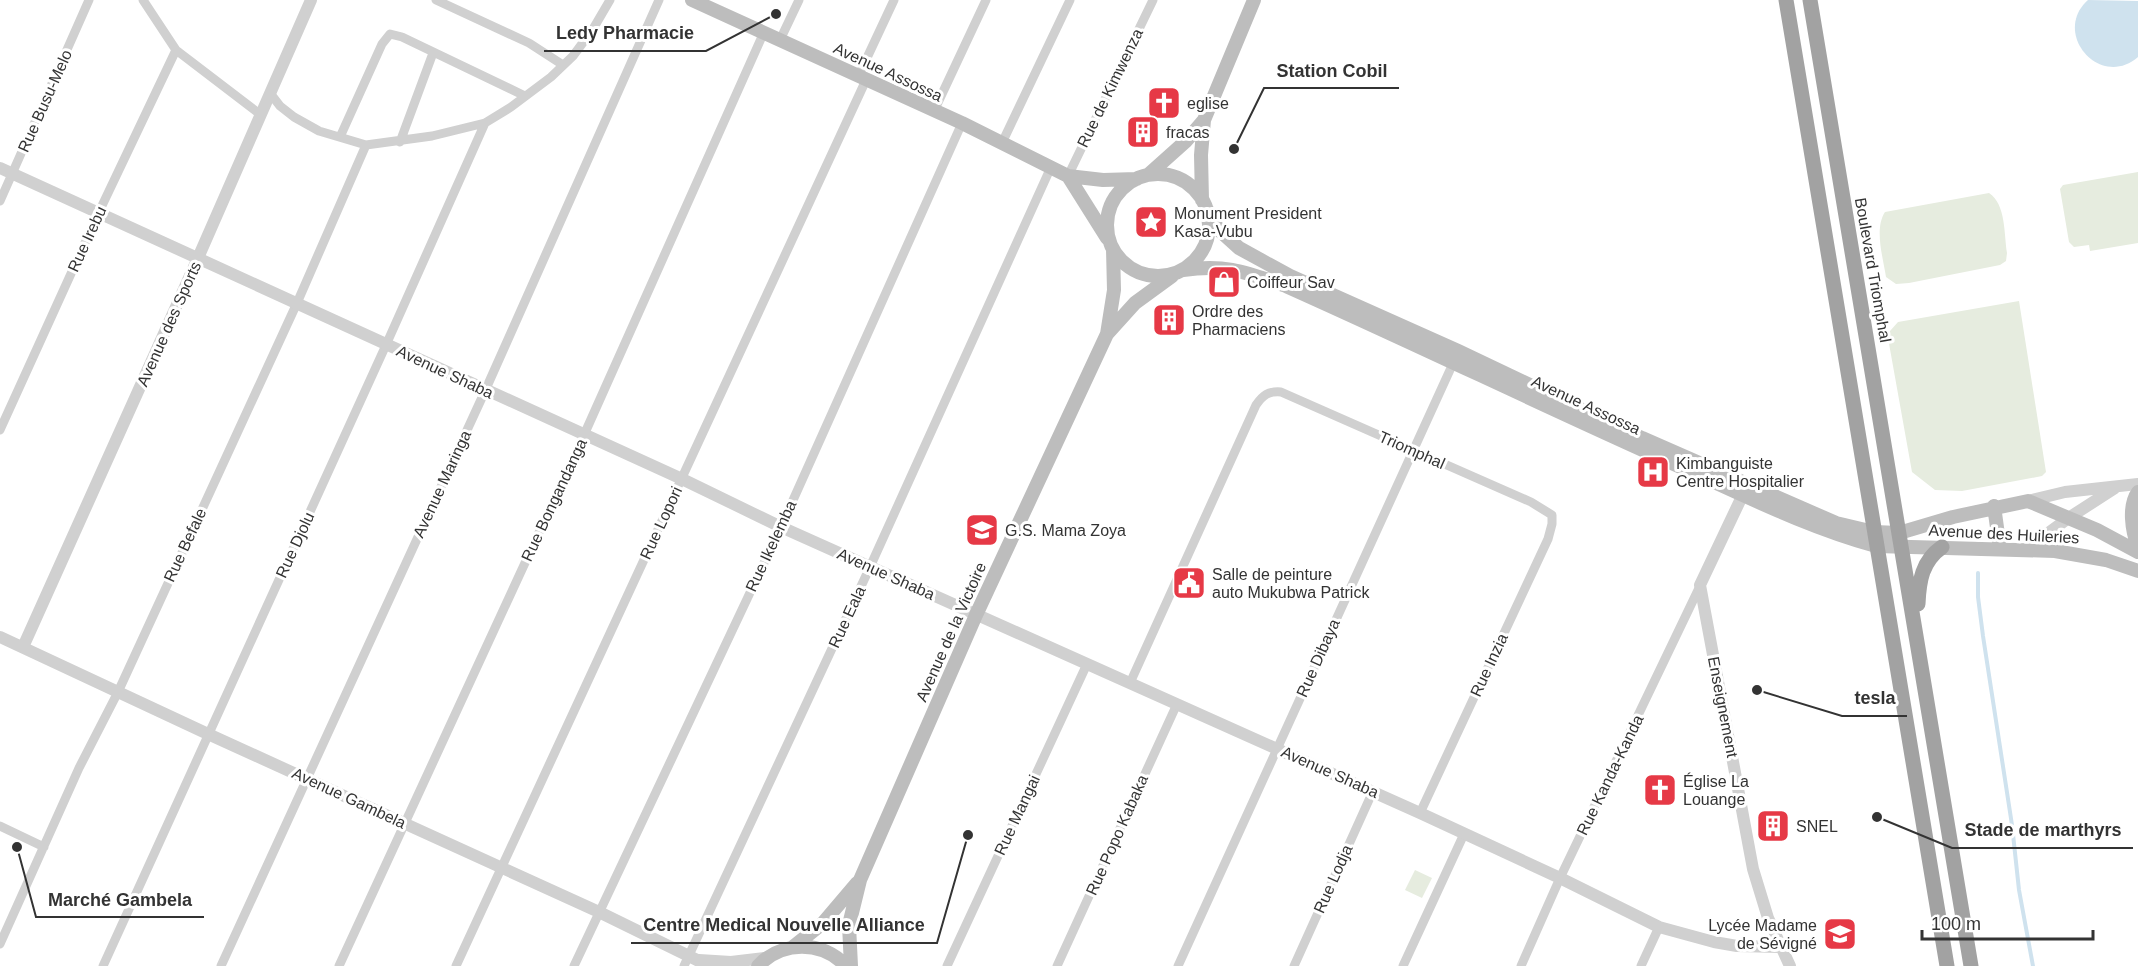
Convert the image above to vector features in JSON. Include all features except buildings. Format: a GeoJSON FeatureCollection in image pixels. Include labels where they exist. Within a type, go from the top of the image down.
{"type":"FeatureCollection","features":[{"type":"Feature","properties":{"kind":"highway"},"geometry":{"type":"LineString","coordinates":[[1786,0],[1947,966]]}},
{"type":"Feature","properties":{"kind":"highway","name":"Boulevard Triomphal"},"geometry":{"type":"LineString","coordinates":[[1810,0],[1971,966]]}},
{"type":"Feature","properties":{"kind":"highway"},"geometry":{"type":"LineString","coordinates":[[1916,630],[1918,586],[1922,572],[1928,560],[1942,547]]}},
{"type":"Feature","properties":{"kind":"main road","name":"Avenue Assossa"},"geometry":{"type":"LineString","coordinates":[[692,0],[713,4],[780,40],[962,123],[1068,176]]}},
{"type":"Feature","properties":{"kind":"main road"},"geometry":{"type":"LineString","coordinates":[[1107,334],[1135,303],[1198,256],[1207,238],[1208,218],[1204,204],[1200,166],[1204,120],[1254,0]]}},
{"type":"Feature","properties":{"kind":"main road"},"geometry":{"type":"LineString","coordinates":[[1107,334],[1114,290],[1112,247],[1107,230],[1108,214],[1114,199],[1124,187],[1143,177],[1181,146],[1204,120]]}},
{"type":"Feature","properties":{"kind":"main road"},"geometry":{"type":"LineString","coordinates":[[1068,176],[1103,180],[1161,174],[1173,176],[1194,190],[1218,229],[1239,248],[1288,281]]}},
{"type":"Feature","properties":{"kind":"main road"},"geometry":{"type":"LineString","coordinates":[[1068,176],[1112,247],[1122,261],[1133,270],[1147,275],[1162,276],[1180,271],[1220,267],[1288,281]]}},
{"type":"Feature","properties":{"kind":"main road","name":"Avenue Assossa"},"geometry":{"type":"LineString","coordinates":[[1288,281],[1642,438],[1746,490],[1857,529],[1875,539],[1900,540]]}},
{"type":"Feature","properties":{"kind":"main road","name":"Avenue de la Victoire"},"geometry":{"type":"LineString","coordinates":[[860,880],[976,615],[1107,334]]}},
{"type":"Feature","properties":{"kind":"main road"},"geometry":{"type":"LineString","coordinates":[[2138,492],[2132,510],[2138,547]]}},
{"type":"Feature","properties":{"kind":"main road","name":"Avenue des Huileries"},"geometry":{"type":"LineString","coordinates":[[1900,540],[1994,506],[2028,501],[2070,517],[2138,552]]}},
{"type":"Feature","properties":{"kind":"main road"},"geometry":{"type":"LineString","coordinates":[[1994,506],[2000,549]]}},
{"type":"Feature","properties":{"kind":"main road","name":"Avenue des Huileries"},"geometry":{"type":"LineString","coordinates":[[1900,540],[1942,547],[2080,554],[2138,571]]}},
{"type":"Feature","properties":{"kind":"main road"},"geometry":{"type":"LineString","coordinates":[[793,947],[823,923],[860,880]]}},
{"type":"Feature","properties":{"kind":"main road"},"geometry":{"type":"LineString","coordinates":[[851,966],[849,925],[860,880]]}},
{"type":"Feature","properties":{"kind":"main road"},"geometry":{"type":"LineString","coordinates":[[761,962],[774,953],[793,947],[807,947],[820,949],[846,966]]}},
{"type":"Feature","properties":{"kind":"street","name":"Rue Busu-Melo"},"geometry":{"type":"LineString","coordinates":[[0,201],[89,0]]}},
{"type":"Feature","properties":{"kind":"street"},"geometry":{"type":"LineString","coordinates":[[143,0],[176,50],[261,115]]}},
{"type":"Feature","properties":{"kind":"street","name":"Avenue des Sports"},"geometry":{"type":"LineString","coordinates":[[23,647],[311,0]]}},
{"type":"Feature","properties":{"kind":"street"},"geometry":{"type":"LineString","coordinates":[[436,0],[529,43],[563,65]]}},
{"type":"Feature","properties":{"kind":"street"},"geometry":{"type":"LineString","coordinates":[[270,93],[280,106],[294,117],[319,130],[366,145],[400,142],[485,123],[551,77],[593,29],[610,0]]}},
{"type":"Feature","properties":{"kind":"street","name":"Avenue Maringa"},"geometry":{"type":"LineString","coordinates":[[221,966],[485,391],[659,0]]}},
{"type":"Feature","properties":{"kind":"street"},"geometry":{"type":"LineString","coordinates":[[780,40],[799,0]]}},
{"type":"Feature","properties":{"kind":"street","name":"Rue Lopori"},"geometry":{"type":"LineString","coordinates":[[456,966],[682,479],[862,78],[894,0]]}},
{"type":"Feature","properties":{"kind":"street"},"geometry":{"type":"LineString","coordinates":[[934,111],[986,0]]}},
{"type":"Feature","properties":{"kind":"street"},"geometry":{"type":"LineString","coordinates":[[1002,143],[1070,0]]}},
{"type":"Feature","properties":{"kind":"street","name":"Rue de Kimwenza"},"geometry":{"type":"LineString","coordinates":[[1068,176],[1153,0]]}},
{"type":"Feature","properties":{"kind":"street","name":"Rue Bongandanga"},"geometry":{"type":"LineString","coordinates":[[339,966],[584,435],[764,32]]}},
{"type":"Feature","properties":{"kind":"street"},"geometry":{"type":"LineString","coordinates":[[340,137],[382,44],[390,34],[402,37],[525,96]]}},
{"type":"Feature","properties":{"kind":"street","name":"Rue Irebu"},"geometry":{"type":"LineString","coordinates":[[0,430],[176,50]]}},
{"type":"Feature","properties":{"kind":"street"},"geometry":{"type":"LineString","coordinates":[[400,142],[434,53]]}},
{"type":"Feature","properties":{"kind":"street","name":"Rue Djolu"},"geometry":{"type":"LineString","coordinates":[[103,966],[485,123]]}},
{"type":"Feature","properties":{"kind":"street","name":"Rue Ikelemba"},"geometry":{"type":"LineString","coordinates":[[574,966],[781,527],[962,123]]}},
{"type":"Feature","properties":{"kind":"street","name":"Rue Befale"},"geometry":{"type":"LineString","coordinates":[[0,944],[297,303],[366,145]]}},
{"type":"Feature","properties":{"kind":"street","name":"Rue Eala"},"geometry":{"type":"LineString","coordinates":[[694,962],[1051,167]]}},
{"type":"Feature","properties":{"kind":"street","name":"Avenue Shaba"},"geometry":{"type":"LineString","coordinates":[[0,168],[682,479],[781,527],[1373,791],[1659,927],[1714,942],[1782,947]]}},
{"type":"Feature","properties":{"kind":"street","name":"Rue Dibaya"},"geometry":{"type":"LineString","coordinates":[[1178,966],[1456,356]]}},
{"type":"Feature","properties":{"kind":"street","name":"Triomphal"},"geometry":{"type":"LineString","coordinates":[[1130,683],[1256,405],[1270,391],[1281,392],[1531,502],[1552,515]]}},
{"type":"Feature","properties":{"kind":"street"},"geometry":{"type":"LineString","coordinates":[[2028,501],[2065,492],[2138,484]]}},
{"type":"Feature","properties":{"kind":"street"},"geometry":{"type":"LineString","coordinates":[[2025,550],[2070,517],[2116,488]]}},
{"type":"Feature","properties":{"kind":"street"},"geometry":{"type":"LineString","coordinates":[[1700,585],[1746,490]]}},
{"type":"Feature","properties":{"kind":"street","name":"Rue Inzia"},"geometry":{"type":"LineString","coordinates":[[1420,813],[1548,539],[1552,515]]}},
{"type":"Feature","properties":{"kind":"street","name":"Rue Kanda-Kanda"},"geometry":{"type":"LineString","coordinates":[[1521,966],[1560,878],[1700,585]]}},
{"type":"Feature","properties":{"kind":"street","name":"Enseignement"},"geometry":{"type":"LineString","coordinates":[[1700,585],[1753,869],[1768,918],[1790,966]]}},
{"type":"Feature","properties":{"kind":"street","name":"Avenue Gambela"},"geometry":{"type":"LineString","coordinates":[[0,637],[599,912],[694,962]]}},
{"type":"Feature","properties":{"kind":"street","name":"Rue Mangai"},"geometry":{"type":"LineString","coordinates":[[947,966],[1087,664]]}},
{"type":"Feature","properties":{"kind":"street","name":"Rue Popo Kabaka"},"geometry":{"type":"LineString","coordinates":[[1057,966],[1177,704]]}},
{"type":"Feature","properties":{"kind":"street","name":"Rue Lodja"},"geometry":{"type":"LineString","coordinates":[[1294,966],[1373,791]]}},
{"type":"Feature","properties":{"kind":"street"},"geometry":{"type":"LineString","coordinates":[[0,826],[44,847]]}},
{"type":"Feature","properties":{"kind":"street"},"geometry":{"type":"LineString","coordinates":[[1403,966],[1464,834]]}},
{"type":"Feature","properties":{"kind":"street"},"geometry":{"type":"LineString","coordinates":[[1641,966],[1659,927]]}},
{"type":"Feature","properties":{"kind":"street"},"geometry":{"type":"LineString","coordinates":[[694,962],[761,962]]}},
{"type":"Feature","properties":{"kind":"shaded area"},"geometry":{"type":"Polygon","coordinates":[[[2138,172],[2138,243],[2090,251],[2089,245],[2074,247],[2069,242],[2060,189],[2063,185],[2138,172]]]}},
{"type":"Feature","properties":{"kind":"shaded area"},"geometry":{"type":"Polygon","coordinates":[[[1989,193],[1999,204],[2001,212],[2007,253],[2006,261],[2000,265],[1909,283],[1896,284],[1886,277],[1880,235],[1885,212],[1989,193]]]}},
{"type":"Feature","properties":{"kind":"shaded area"},"geometry":{"type":"Polygon","coordinates":[[[2019,301],[2046,472],[2042,476],[1962,491],[1935,490],[1912,472],[1888,338],[1890,331],[1898,322],[2019,301]]]}},
{"type":"Feature","properties":{"kind":"shaded area"},"geometry":{"type":"Polygon","coordinates":[[[1415,870],[1432,878],[1422,898],[1405,890],[1415,870]]]}},
{"type":"Feature","properties":{"kind":"water"},"geometry":{"type":"Polygon","coordinates":[[[2088,0],[2138,1],[2138,57],[2123,65],[2109,67],[2096,62],[2085,53],[2078,41],[2075,27],[2078,13],[2088,0]]]}},
{"type":"Feature","properties":{"kind":"waterway"},"geometry":{"type":"LineString","coordinates":[[1978,573],[1978,597],[1983,636],[2012,825],[2019,890],[2033,966]]}},
{"type":"Feature","properties":{"kind":"place","name":"Ledy Pharmacie"},"geometry":{"type":"Point","coordinates":[776,14]}},
{"type":"Feature","properties":{"kind":"place","name":"eglise"},"geometry":{"type":"Point","coordinates":[1164,103]}},
{"type":"Feature","properties":{"kind":"place","name":"fracas"},"geometry":{"type":"Point","coordinates":[1143,132]}},
{"type":"Feature","properties":{"kind":"place","name":"Station Cobil"},"geometry":{"type":"Point","coordinates":[1234,149]}},
{"type":"Feature","properties":{"kind":"place","name":"Monument President Kasa-Vubu"},"geometry":{"type":"Point","coordinates":[1151,222]}},
{"type":"Feature","properties":{"kind":"place","name":"Coiffeur Sav"},"geometry":{"type":"Point","coordinates":[1224,282]}},
{"type":"Feature","properties":{"kind":"place","name":"Ordre des Pharmaciens"},"geometry":{"type":"Point","coordinates":[1169,320]}},
{"type":"Feature","properties":{"kind":"place","name":"Kimbanguiste Centre Hospitalier"},"geometry":{"type":"Point","coordinates":[1653,472]}},
{"type":"Feature","properties":{"kind":"place","name":"G.S. Mama Zoya"},"geometry":{"type":"Point","coordinates":[982,530]}},
{"type":"Feature","properties":{"kind":"place","name":"Salle de peinture auto Mukubwa Patrick"},"geometry":{"type":"Point","coordinates":[1189,583]}},
{"type":"Feature","properties":{"kind":"place","name":"tesla"},"geometry":{"type":"Point","coordinates":[1757,690]}},
{"type":"Feature","properties":{"kind":"place","name":"Église La Louange"},"geometry":{"type":"Point","coordinates":[1660,790]}},
{"type":"Feature","properties":{"kind":"place","name":"Stade de marthyrs"},"geometry":{"type":"Point","coordinates":[1877,817]}},
{"type":"Feature","properties":{"kind":"place","name":"SNEL"},"geometry":{"type":"Point","coordinates":[1773,826]}},
{"type":"Feature","properties":{"kind":"place","name":"Centre Medical Nouvelle Alliance"},"geometry":{"type":"Point","coordinates":[968,835]}},
{"type":"Feature","properties":{"kind":"place","name":"Marché Gambela"},"geometry":{"type":"Point","coordinates":[17,847]}},
{"type":"Feature","properties":{"kind":"place","name":"Lycée Madame de Sévigné"},"geometry":{"type":"Point","coordinates":[1840,934]}}]}
